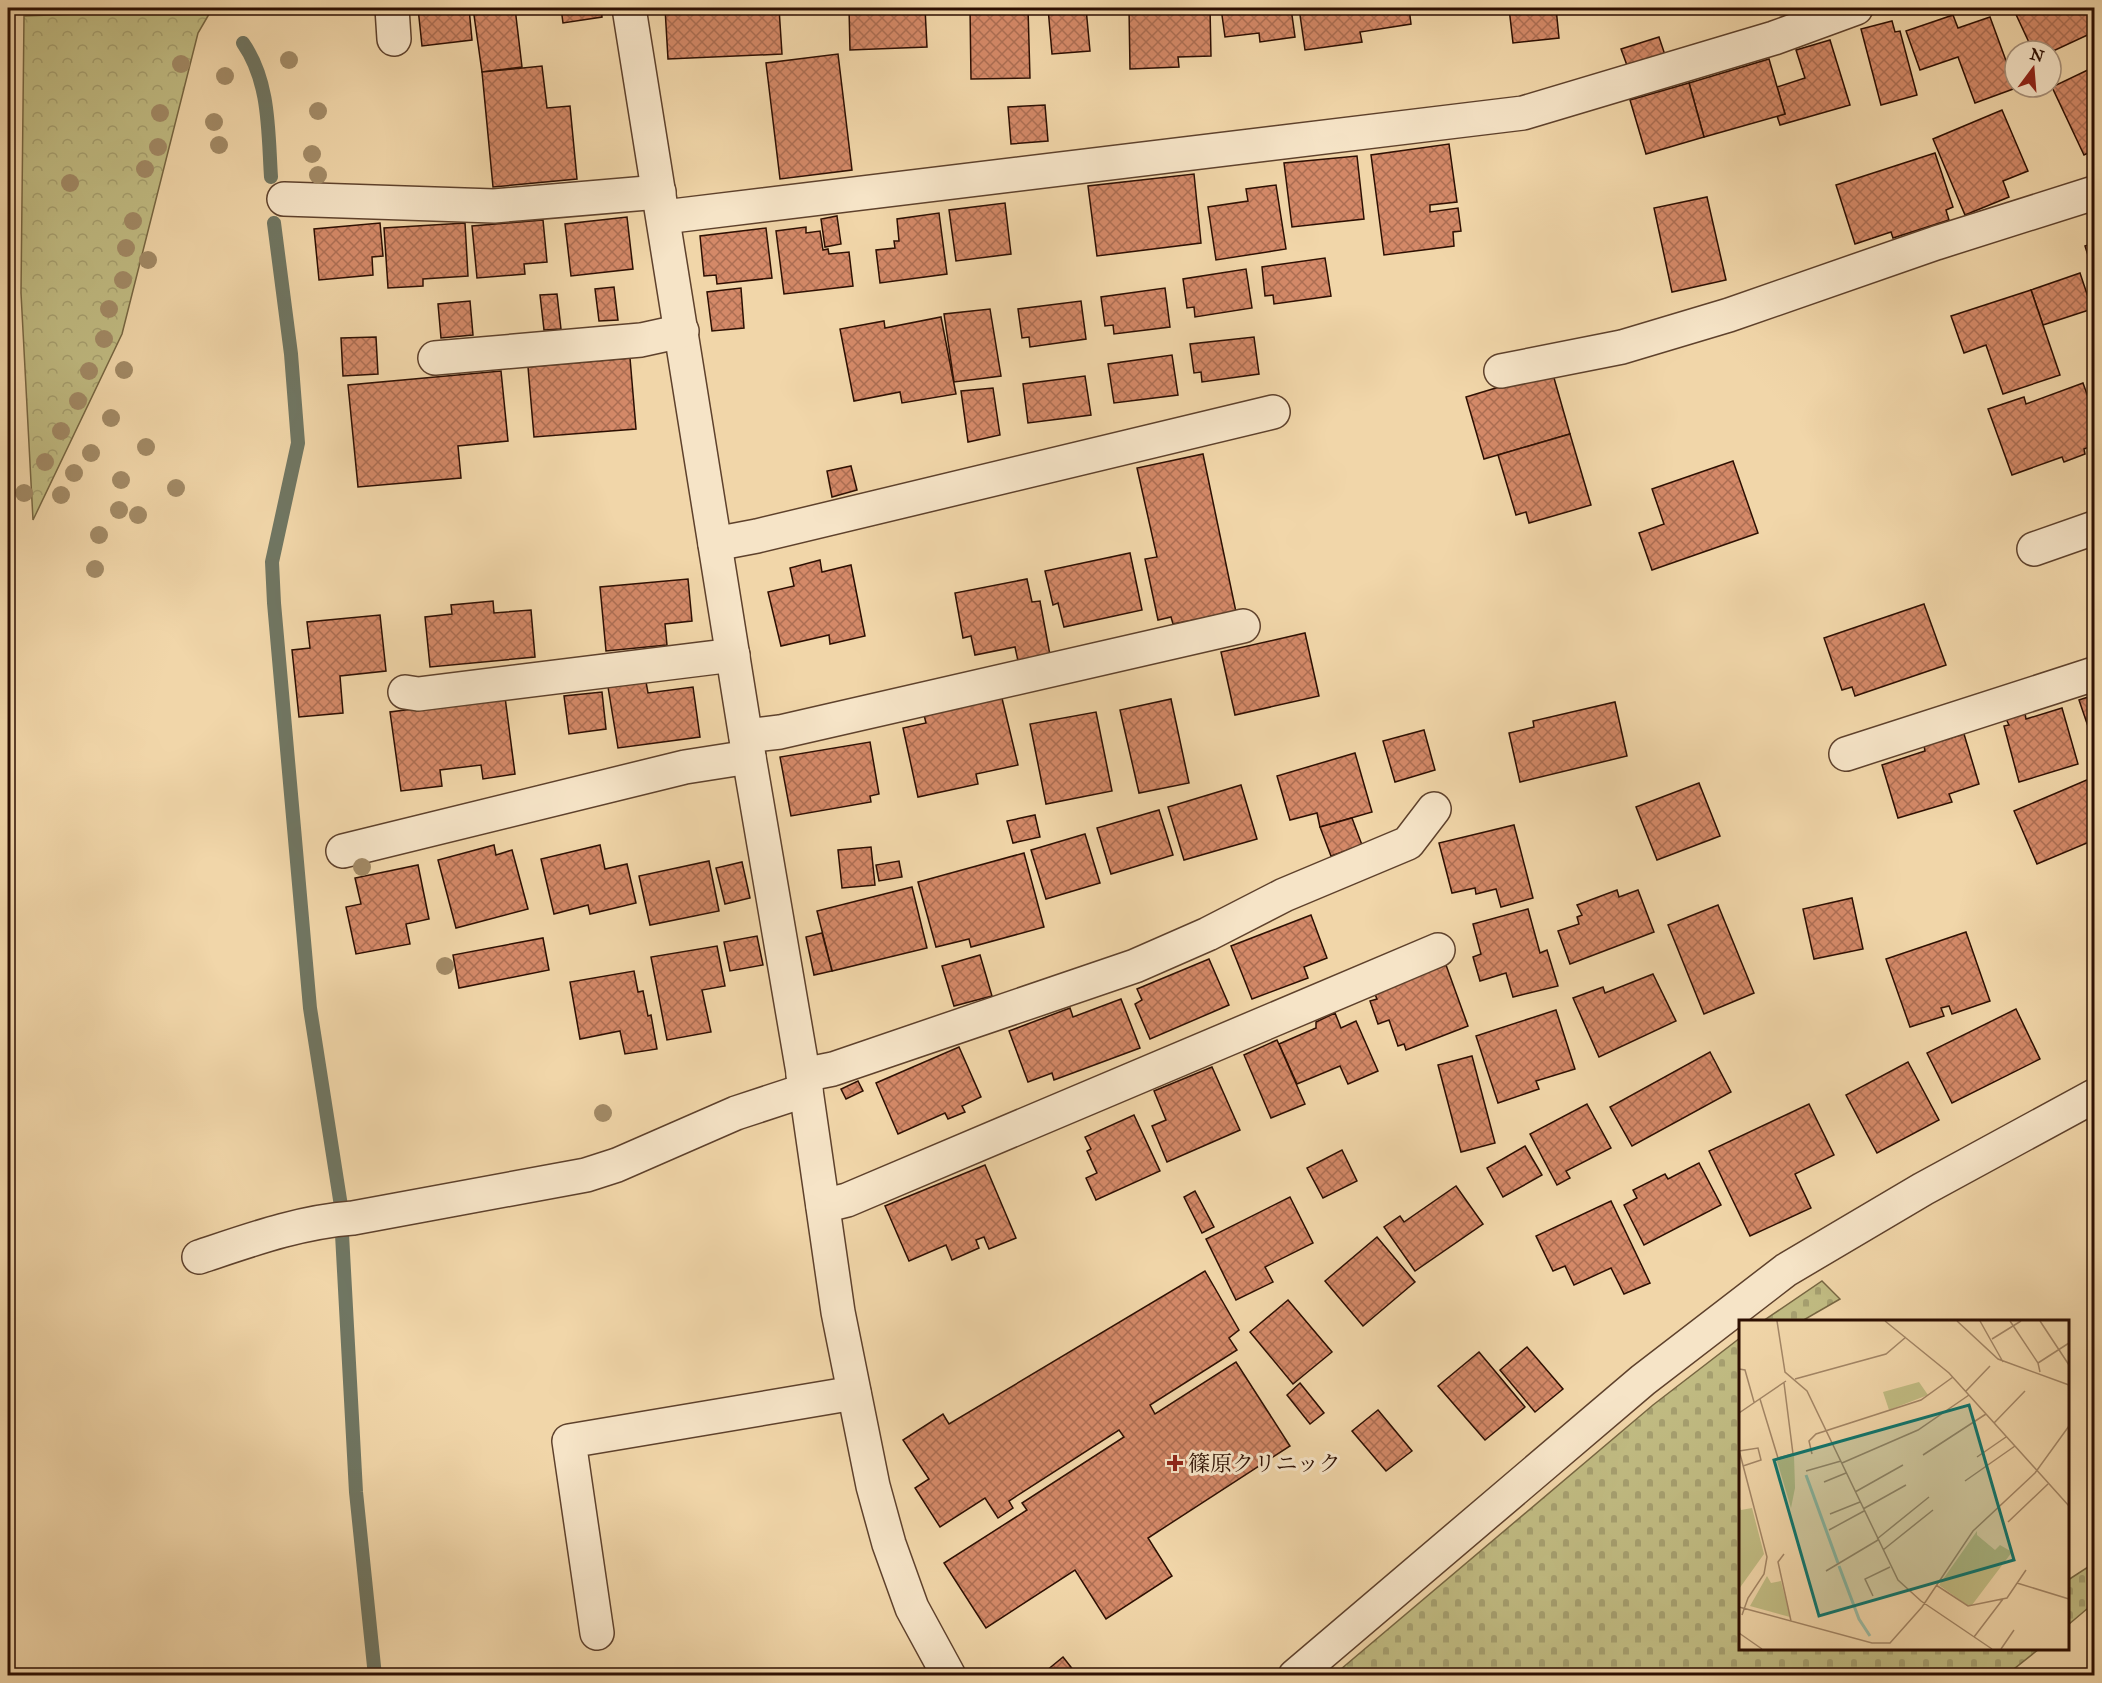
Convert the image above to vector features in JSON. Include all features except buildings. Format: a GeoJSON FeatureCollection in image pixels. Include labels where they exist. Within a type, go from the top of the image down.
{"type":"FeatureCollection","features":[{"type":"Feature","properties":{"kind":"street"},"geometry":{"type":"LineString","coordinates":[[630,8],[733,655],[805,1082],[838,1312],[873,1486],[889,1544],[912,1608],[949,1676]]}},
{"type":"Feature","properties":{"kind":"street"},"geometry":{"type":"LineString","coordinates":[[284,200],[494,206],[662,204],[1456,123],[1523,113],[1774,38],[1856,8]]}},
{"type":"Feature","properties":{"kind":"street"},"geometry":{"type":"LineString","coordinates":[[1501,371],[1622,347],[1729,315],[1936,243],[2094,193]]}},
{"type":"Feature","properties":{"kind":"street"},"geometry":{"type":"LineString","coordinates":[[435,358],[641,340],[682,331]]}},
{"type":"Feature","properties":{"kind":"street"},"geometry":{"type":"LineString","coordinates":[[715,544],[757,536],[1272,412]]}},
{"type":"Feature","properties":{"kind":"street"},"geometry":{"type":"LineString","coordinates":[[2034,549],[2094,528]]}},
{"type":"Feature","properties":{"kind":"street"},"geometry":{"type":"LineString","coordinates":[[343,851],[685,767],[748,747],[780,732],[1243,626]]}},
{"type":"Feature","properties":{"kind":"street"},"geometry":{"type":"LineString","coordinates":[[405,692],[418,694],[733,655]]}},
{"type":"Feature","properties":{"kind":"street"},"geometry":{"type":"LineString","coordinates":[[1846,754],[2094,674]]}},
{"type":"Feature","properties":{"kind":"street"},"geometry":{"type":"LineString","coordinates":[[199,1257],[278,1230],[586,1175],[617,1165],[833,1069],[1145,961],[1208,934],[1284,895],[1408,843],[1434,808]]}},
{"type":"Feature","properties":{"kind":"street"},"geometry":{"type":"LineString","coordinates":[[823,1206],[847,1200],[1438,950]]}},
{"type":"Feature","properties":{"kind":"street"},"geometry":{"type":"LineString","coordinates":[[1295,1676],[1643,1380],[1786,1270],[1923,1189],[2094,1096]]}},
{"type":"Feature","properties":{"kind":"street"},"geometry":{"type":"LineString","coordinates":[[597,1633],[569,1441],[854,1393]]}},
{"type":"Feature","properties":{"kind":"green space"},"geometry":{"type":"Polygon","coordinates":[[[212,9],[198,33],[122,334],[33,520],[21,293],[24,16],[212,9]]]}},
{"type":"Feature","properties":{"kind":"green space"},"geometry":{"type":"Polygon","coordinates":[[[1822,1281],[1840,1299],[1804,1320],[1764,1320],[1822,1281]]]}},
{"type":"Feature","properties":{"kind":"green space"},"geometry":{"type":"Polygon","coordinates":[[[1739,1339],[1739,1650],[2038,1650],[2005,1676],[1334,1675],[1653,1405],[1739,1339]]]}},
{"type":"Feature","properties":{"kind":"green space"},"geometry":{"type":"Polygon","coordinates":[[[2088,1567],[2094,1574],[2094,1603],[2069,1624],[2069,1579],[2088,1567]]]}},
{"type":"Feature","properties":{"kind":"waterway"},"geometry":{"type":"LineString","coordinates":[[243,43],[252,58],[263,90],[271,177]]}},
{"type":"Feature","properties":{"kind":"waterway"},"geometry":{"type":"LineString","coordinates":[[274,223],[291,354],[298,443],[272,562],[274,603],[310,1008],[341,1206]]}},
{"type":"Feature","properties":{"kind":"waterway"},"geometry":{"type":"LineString","coordinates":[[342,1234],[356,1492],[375,1676]]}},
{"type":"Feature","properties":{"kind":"place","name":"篠原クリニック"},"geometry":{"type":"Point","coordinates":[1175,1463]}}]}
